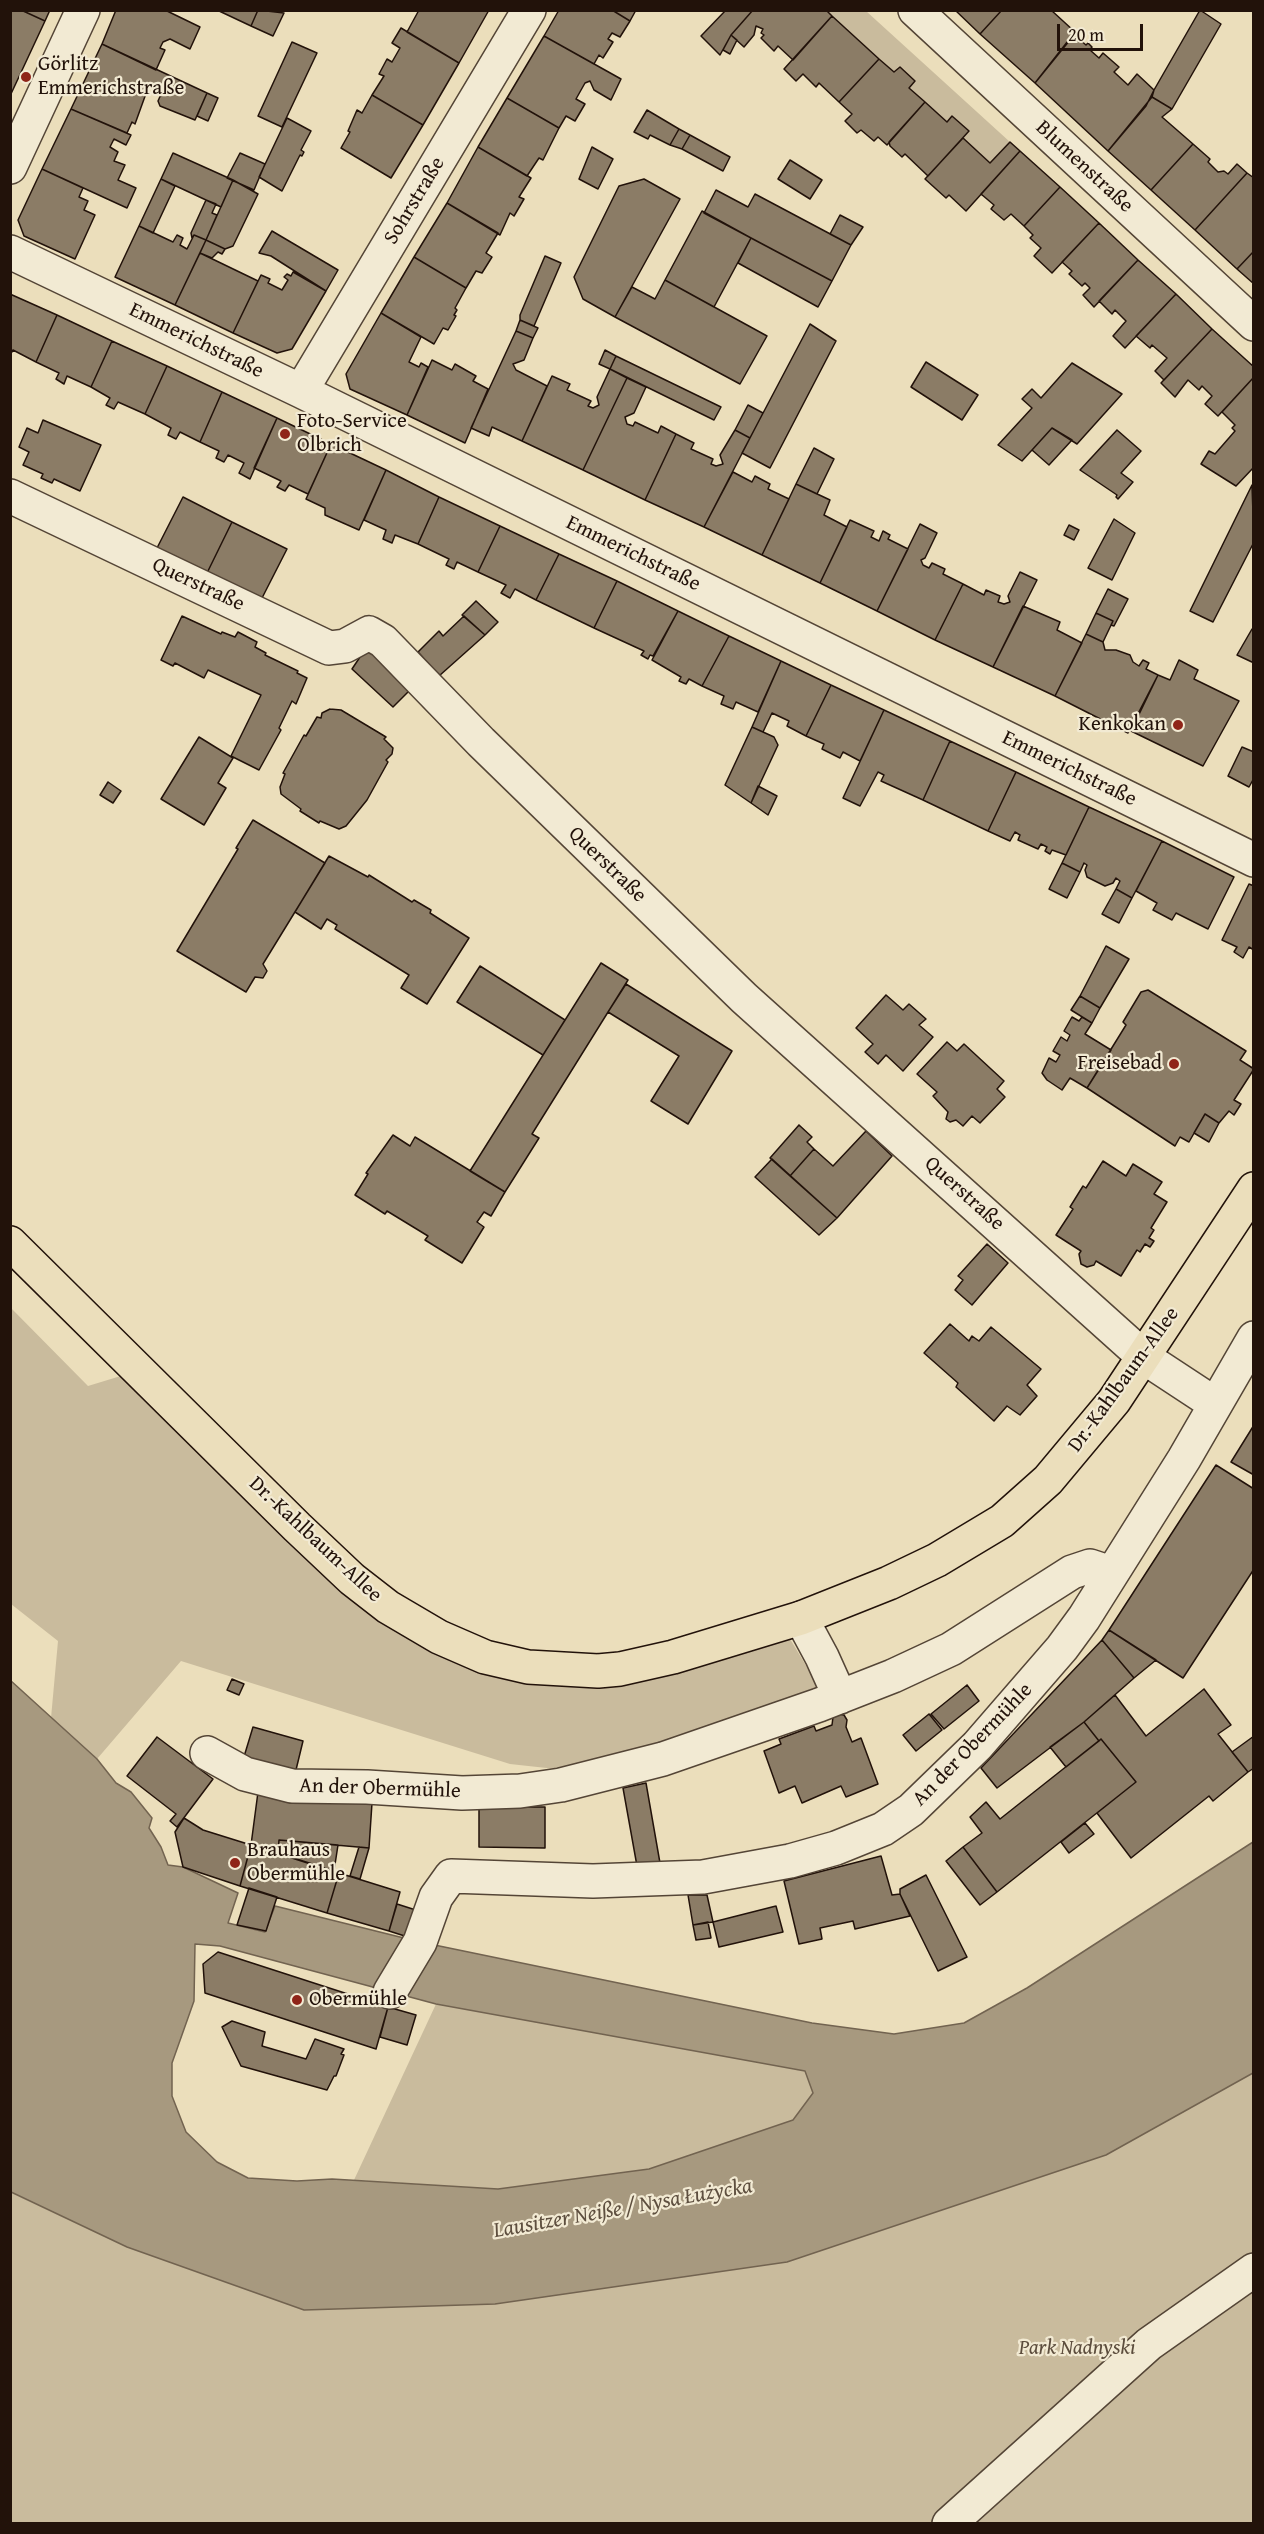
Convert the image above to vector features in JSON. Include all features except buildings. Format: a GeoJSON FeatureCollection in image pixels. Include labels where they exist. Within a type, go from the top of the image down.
{"type":"FeatureCollection","features":[{"type":"Feature","properties":{"kind":"main road","name":"Dr.-Kahlbaum-Allee"},"geometry":{"type":"LineString","coordinates":[[10,1244],[297,1527],[352,1578],[406,1618],[453,1644],[485,1657],[528,1667],[598,1671],[620,1669],[673,1657],[801,1618],[889,1583],[983,1535],[1028,1500],[1062,1465],[1114,1401],[1145,1358],[1254,1188]]}},
{"type":"Feature","properties":{"kind":"street"},"geometry":{"type":"LineString","coordinates":[[10,167],[83,10]]}},
{"type":"Feature","properties":{"kind":"street","name":"Sohrstraße"},"geometry":{"type":"LineString","coordinates":[[301,391],[530,10]]}},
{"type":"Feature","properties":{"kind":"street","name":"Blumenstraße"},"geometry":{"type":"LineString","coordinates":[[915,10],[1254,324]]}},
{"type":"Feature","properties":{"kind":"street","name":"Emmerichstraße"},"geometry":{"type":"LineString","coordinates":[[10,252],[301,391],[1254,860]]}},
{"type":"Feature","properties":{"kind":"street","name":"Querstraße"},"geometry":{"type":"LineString","coordinates":[[10,496],[329,648],[345,646],[369,633],[384,641],[481,742],[744,998],[1145,1358]]}},
{"type":"Feature","properties":{"kind":"street","name":"An der Obermühle"},"geometry":{"type":"LineString","coordinates":[[390,1992],[420,1942],[436,1897],[451,1876],[593,1881],[703,1877],[790,1861],[836,1848],[883,1828],[911,1810],[1015,1703],[1084,1618],[1184,1459],[1254,1338]]}},
{"type":"Feature","properties":{"kind":"street"},"geometry":{"type":"LineString","coordinates":[[1145,1358],[1215,1404]]}},
{"type":"Feature","properties":{"kind":"street","name":"An der Obermühle"},"geometry":{"type":"LineString","coordinates":[[207,1753],[245,1774],[292,1786],[367,1787],[462,1793],[520,1791],[561,1785],[663,1759],[840,1697],[951,1649],[1072,1572],[1090,1566],[1111,1573]]}},
{"type":"Feature","properties":{"kind":"street"},"geometry":{"type":"LineString","coordinates":[[801,1618],[840,1697]]}},
{"type":"Feature","properties":{"kind":"street"},"geometry":{"type":"LineString","coordinates":[[949,2523],[1149,2344],[1254,2271]]}},
{"type":"Feature","properties":{"kind":"green space"},"geometry":{"type":"Polygon","coordinates":[[[826,11],[866,11],[1010,142],[990,163],[963,138],[969,131],[953,116],[947,122],[909,88],[915,81],[900,67],[894,72],[826,11]]]}},
{"type":"Feature","properties":{"kind":"green space"},"geometry":{"type":"Polygon","coordinates":[[[10,1307],[88,1386],[124,1375],[346,1591],[602,1686],[653,1679],[790,1639],[825,1697],[565,1770],[510,1764],[181,1661],[97,1759],[51,1718],[58,1641],[11,1604],[10,1307]]]}},
{"type":"Feature","properties":{"kind":"green space"},"geometry":{"type":"Polygon","coordinates":[[[436,2004],[805,2071],[813,2093],[793,2120],[649,2169],[498,2189],[354,2180],[436,2004]]]}},
{"type":"Feature","properties":{"kind":"green space","name":"Park Nadnyski"},"geometry":{"type":"Polygon","coordinates":[[[1253,2073],[1253,2523],[11,2523],[10,2192],[127,2247],[304,2310],[495,2304],[787,2262],[1106,2155],[1253,2073]]]}},
{"type":"Feature","properties":{"kind":"water","name":"Lausitzer Neiße / Nysa Łużycka"},"geometry":{"type":"Polygon","coordinates":[[[10,1680],[97,1759],[116,1783],[131,1792],[152,1818],[149,1828],[161,1847],[168,1865],[183,1867],[238,1893],[228,1923],[265,1932],[275,1906],[420,1942],[812,2023],[894,2034],[964,2023],[1027,1988],[1253,1842],[1253,2073],[1106,2155],[787,2262],[495,2304],[304,2310],[127,2247],[11,2192],[10,1680]],[[195,1944],[194,2001],[172,2063],[172,2096],[186,2132],[217,2162],[248,2178],[297,2181],[332,2179],[498,2189],[649,2169],[793,2120],[813,2093],[805,2071],[436,2004],[220,1946],[195,1944]]]}},
{"type":"Feature","properties":{"kind":"place","name":"Görlitz Emmerichstraße"},"geometry":{"type":"Point","coordinates":[26,77]}},
{"type":"Feature","properties":{"kind":"place","name":"Foto-Service Olbrich"},"geometry":{"type":"Point","coordinates":[285,434]}},
{"type":"Feature","properties":{"kind":"place","name":"Kenkokan"},"geometry":{"type":"Point","coordinates":[1178,725]}},
{"type":"Feature","properties":{"kind":"place","name":"Freisebad"},"geometry":{"type":"Point","coordinates":[1174,1064]}},
{"type":"Feature","properties":{"kind":"place","name":"Brauhaus Obermühle"},"geometry":{"type":"Point","coordinates":[235,1863]}},
{"type":"Feature","properties":{"kind":"place","name":"Obermühle"},"geometry":{"type":"Point","coordinates":[297,2000]}}]}
